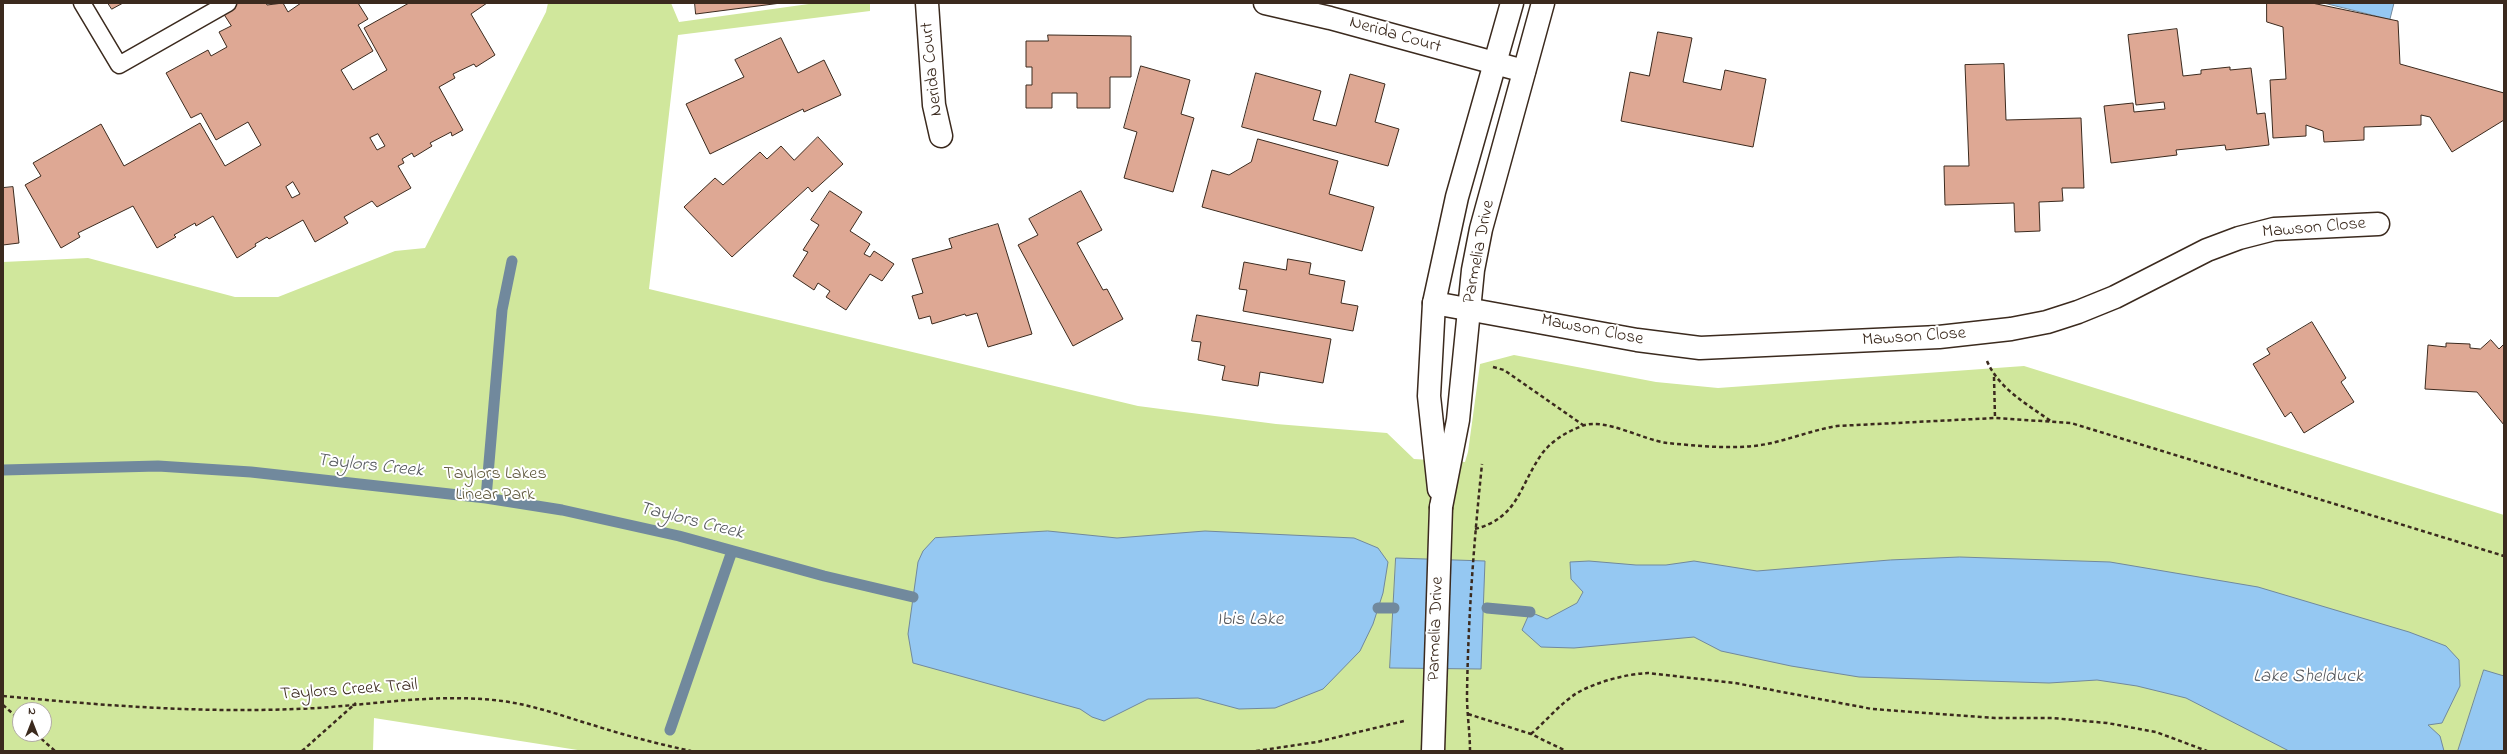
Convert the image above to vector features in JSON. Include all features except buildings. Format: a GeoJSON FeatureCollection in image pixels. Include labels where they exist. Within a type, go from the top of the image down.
{"type":"FeatureCollection","features":[{"type":"Feature","properties":{"kind":"street","name":"Nerida Court"},"geometry":{"type":"LineString","coordinates":[[927,3],[934,105],[941,136]]}},
{"type":"Feature","properties":{"kind":"street","name":"Nerida Court"},"geometry":{"type":"LineString","coordinates":[[1265,3],[1330,18],[1524,71]]}},
{"type":"Feature","properties":{"kind":"street","name":"Parmelia Drive"},"geometry":{"type":"LineString","coordinates":[[1433,751],[1441,507],[1432,440],[1429,389],[1434,303],[1456,197],[1512,3]]}},
{"type":"Feature","properties":{"kind":"street","name":"Parmelia Drive"},"geometry":{"type":"LineString","coordinates":[[1441,507],[1455,439],[1469,309],[1481,229],[1543,3]]}},
{"type":"Feature","properties":{"kind":"street","name":"Mawson Close"},"geometry":{"type":"LineString","coordinates":[[1434,303],[1638,340],[1700,348],[1884,341],[1980,333],[2047,322],[2078,312],[2115,297],[2207,250],[2239,238],[2274,229],[2378,224]]}},
{"type":"Feature","properties":{"kind":"lane"},"geometry":{"type":"LineString","coordinates":[[82,3],[119,65],[228,3]]}},
{"type":"Feature","properties":{"kind":"path"},"geometry":{"type":"LineString","coordinates":[[1980,333],[1986,360],[1994,377],[2007,389],[2053,422]]}},
{"type":"Feature","properties":{"kind":"path"},"geometry":{"type":"LineString","coordinates":[[1490,372],[1490,366],[1504,370],[1583,425]]}},
{"type":"Feature","properties":{"kind":"path"},"geometry":{"type":"LineString","coordinates":[[1994,377],[1995,418]]}},
{"type":"Feature","properties":{"kind":"path"},"geometry":{"type":"LineString","coordinates":[[1475,529],[1494,523],[1502,517],[1515,503],[1534,466],[1549,446],[1556,439],[1583,425],[1598,424],[1662,442],[1744,446],[1768,444],[1817,429],[1837,426],[1995,418],[2071,423],[2504,556]]}},
{"type":"Feature","properties":{"kind":"path"},"geometry":{"type":"LineString","coordinates":[[1470,751],[1468,713],[1470,605],[1475,529],[1482,462]]}},
{"type":"Feature","properties":{"kind":"path"},"geometry":{"type":"LineString","coordinates":[[1531,734],[1577,694],[1596,685],[1636,673],[1648,673],[1736,683],[1872,709],[1995,718],[2052,718],[2107,723],[2156,732],[2207,751]]}},
{"type":"Feature","properties":{"kind":"path","name":"Taylors Creek Trail"},"geometry":{"type":"LineString","coordinates":[[3,696],[116,707],[221,711],[318,708],[356,703],[466,698],[502,701],[558,714],[604,729],[691,751]]}},
{"type":"Feature","properties":{"kind":"path"},"geometry":{"type":"LineString","coordinates":[[302,751],[356,703]]}},
{"type":"Feature","properties":{"kind":"path"},"geometry":{"type":"LineString","coordinates":[[3,705],[12,713]]}},
{"type":"Feature","properties":{"kind":"path"},"geometry":{"type":"LineString","coordinates":[[1462,713],[1468,713],[1531,734],[1566,751]]}},
{"type":"Feature","properties":{"kind":"path"},"geometry":{"type":"LineString","coordinates":[[1256,751],[1317,742],[1410,720]]}},
{"type":"Feature","properties":{"kind":"path"},"geometry":{"type":"LineString","coordinates":[[45,742],[55,751]]}},
{"type":"Feature","properties":{"kind":"green space","name":"Taylors Lakes Linear Park"},"geometry":{"type":"Polygon","coordinates":[[[548,3],[671,3],[679,22],[816,3],[870,3],[870,11],[678,35],[649,289],[1138,406],[1276,424],[1387,433],[1414,459],[1465,462],[1468,452],[1480,364],[1514,355],[1656,382],[1718,388],[2024,366],[2504,515],[2504,751],[584,751],[374,718],[373,751],[3,751],[3,262],[88,258],[235,297],[278,297],[395,251],[425,248],[546,12],[548,3]]]}},
{"type":"Feature","properties":{"kind":"water"},"geometry":{"type":"Polygon","coordinates":[[[2324,3],[2394,3],[2390,19],[2324,3]]]}},
{"type":"Feature","properties":{"kind":"water","name":"Ibis Lake"},"geometry":{"type":"Polygon","coordinates":[[[1048,531],[1117,538],[1205,531],[1354,538],[1378,548],[1388,562],[1383,593],[1373,624],[1360,651],[1323,689],[1275,708],[1239,709],[1198,698],[1148,699],[1104,721],[1092,717],[1080,709],[913,663],[908,634],[918,562],[923,551],[935,538],[1048,531]]]}},
{"type":"Feature","properties":{"kind":"water","name":"Lake Shelduck"},"geometry":{"type":"Polygon","coordinates":[[[1960,557],[2110,562],[2258,587],[2409,632],[2446,646],[2459,660],[2460,686],[2442,723],[2428,725],[2440,736],[2444,751],[2289,751],[2186,698],[2137,686],[2097,680],[2049,683],[1859,677],[1791,666],[1721,651],[1694,637],[1574,648],[1541,647],[1522,630],[1530,612],[1547,619],[1577,603],[1583,592],[1571,579],[1570,562],[1589,561],[1636,565],[1666,565],[1694,561],[1757,571],[1890,560],[1960,557]]]}},
{"type":"Feature","properties":{"kind":"water"},"geometry":{"type":"Polygon","coordinates":[[[1396,558],[1485,561],[1481,669],[1390,668],[1396,558]]]}},
{"type":"Feature","properties":{"kind":"water"},"geometry":{"type":"Polygon","coordinates":[[[2484,670],[2504,676],[2504,751],[2458,751],[2484,670]]]}},
{"type":"Feature","properties":{"kind":"waterway"},"geometry":{"type":"LineString","coordinates":[[486,498],[502,310],[512,261]]}},
{"type":"Feature","properties":{"kind":"waterway","name":"Taylors Creek"},"geometry":{"type":"LineString","coordinates":[[3,470],[158,466],[251,472],[486,498],[562,510],[679,536],[824,576],[913,597]]}},
{"type":"Feature","properties":{"kind":"waterway"},"geometry":{"type":"LineString","coordinates":[[670,730],[732,551]]}},
{"type":"Feature","properties":{"kind":"waterway","name":"Taylors Creek"},"geometry":{"type":"LineString","coordinates":[[1378,608],[1394,608]]}},
{"type":"Feature","properties":{"kind":"waterway","name":"Taylors Creek"},"geometry":{"type":"LineString","coordinates":[[1487,608],[1530,612]]}}]}
